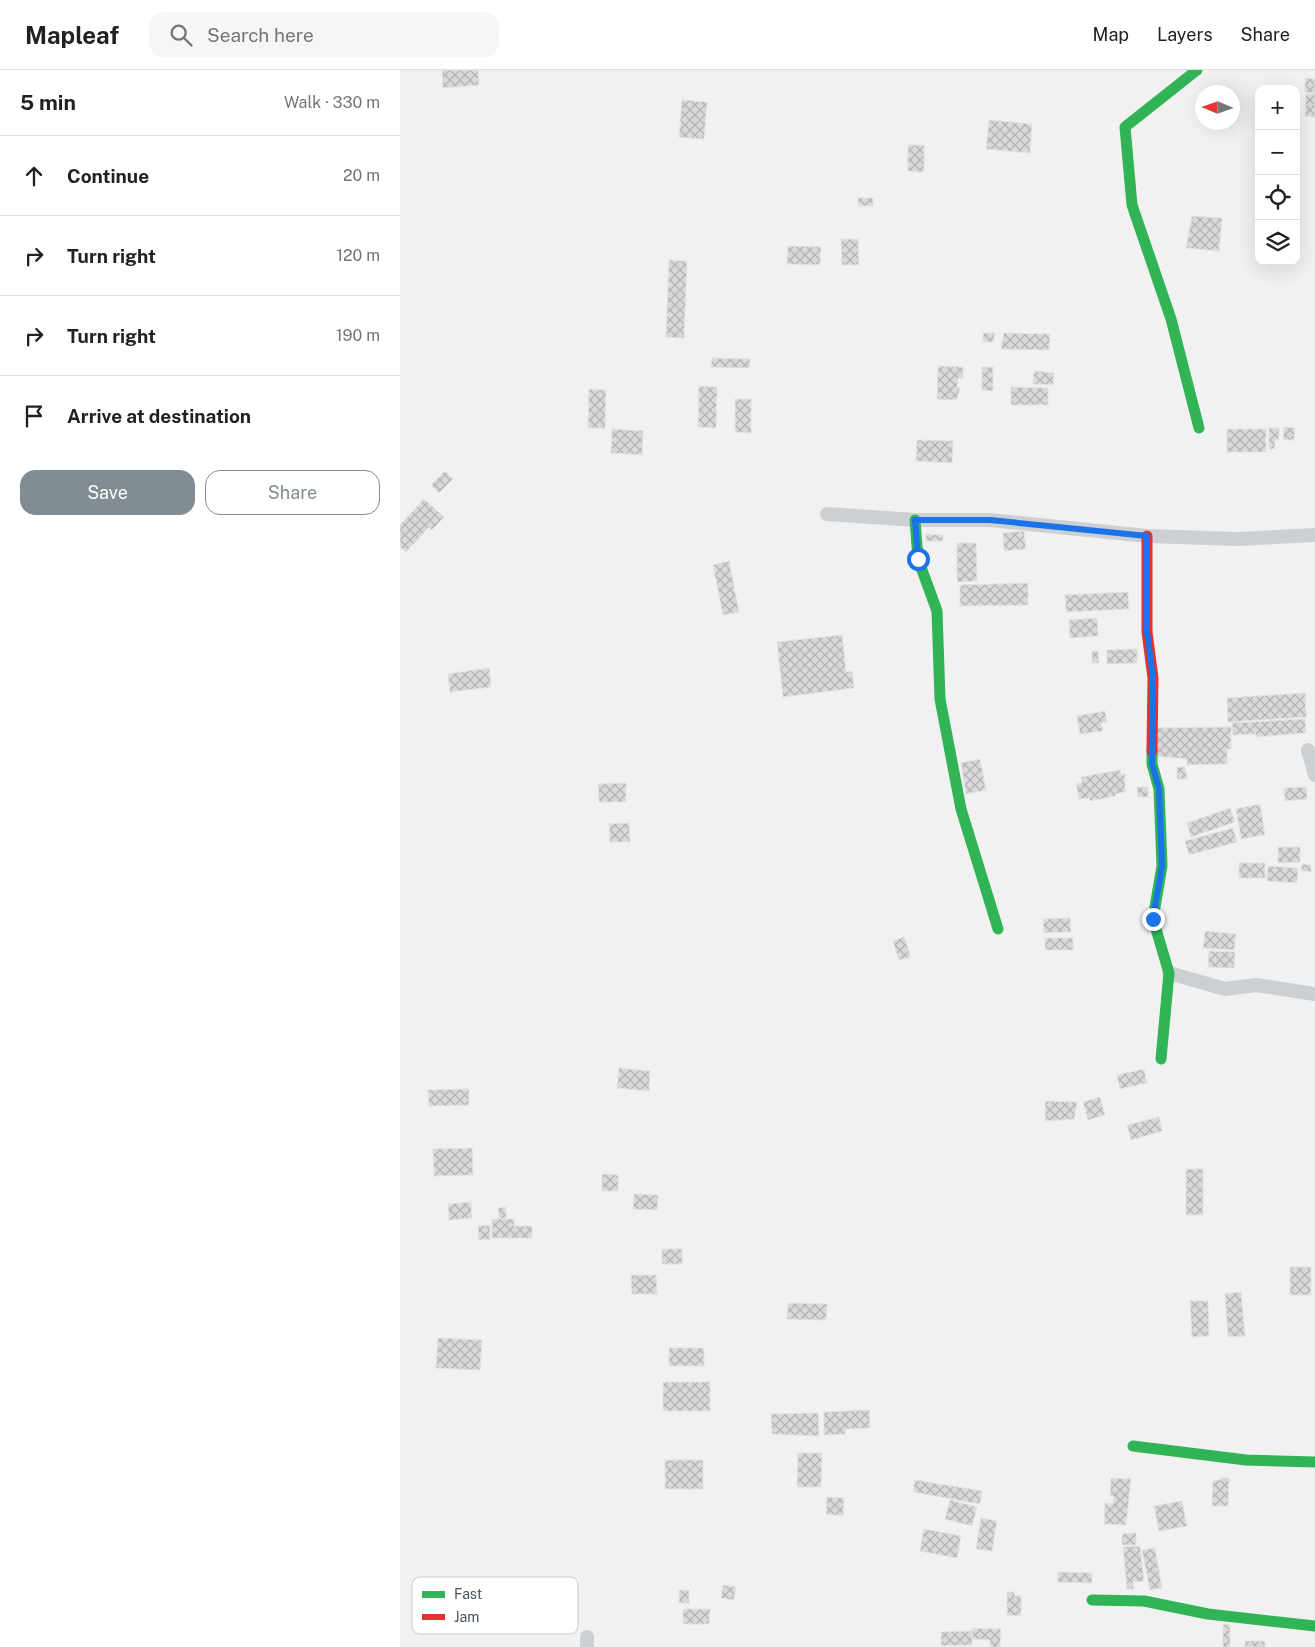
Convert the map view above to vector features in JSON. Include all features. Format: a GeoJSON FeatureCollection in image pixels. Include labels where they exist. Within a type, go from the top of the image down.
{"type":"FeatureCollection","features":[{"type":"Feature","properties":{"kind":"street"},"geometry":{"type":"LineString","coordinates":[[1197,70],[1125,126],[1132,205],[1171,319],[1199,428]]}},
{"type":"Feature","properties":{"kind":"street"},"geometry":{"type":"LineString","coordinates":[[826,514],[915,520],[990,520],[1147,536],[1238,539],[1315,535]]}},
{"type":"Feature","properties":{"kind":"street"},"geometry":{"type":"LineString","coordinates":[[915,520],[918,559],[937,611],[940,699],[959,800],[998,929]]}},
{"type":"Feature","properties":{"kind":"street"},"geometry":{"type":"LineString","coordinates":[[1147,536],[1147,632],[1153,678],[1152,764],[1159,789],[1162,866],[1153,919],[1169,973],[1161,1059]]}},
{"type":"Feature","properties":{"kind":"street"},"geometry":{"type":"LineString","coordinates":[[1308,750],[1315,775]]}},
{"type":"Feature","properties":{"kind":"street"},"geometry":{"type":"LineString","coordinates":[[1169,973],[1225,989],[1256,985],[1315,994]]}},
{"type":"Feature","properties":{"kind":"street"},"geometry":{"type":"LineString","coordinates":[[1133,1446],[1246,1460],[1315,1462]]}},
{"type":"Feature","properties":{"kind":"street"},"geometry":{"type":"LineString","coordinates":[[1092,1600],[1144,1601],[1208,1614],[1315,1626]]}},
{"type":"Feature","properties":{"kind":"building"},"geometry":{"type":"Polygon","coordinates":[[[442,70],[478,70],[479,85],[443,88],[442,70]]]}},
{"type":"Feature","properties":{"kind":"building"},"geometry":{"type":"Polygon","coordinates":[[[1305,78],[1315,79],[1315,93],[1305,92],[1305,78]]]}},
{"type":"Feature","properties":{"kind":"building"},"geometry":{"type":"Polygon","coordinates":[[[1306,94],[1315,94],[1315,117],[1305,116],[1306,94]]]}},
{"type":"Feature","properties":{"kind":"building"},"geometry":{"type":"Polygon","coordinates":[[[682,100],[707,102],[704,139],[679,137],[682,100]]]}},
{"type":"Feature","properties":{"kind":"building"},"geometry":{"type":"Polygon","coordinates":[[[989,120],[1032,124],[1030,153],[986,149],[989,120]]]}},
{"type":"Feature","properties":{"kind":"building"},"geometry":{"type":"Polygon","coordinates":[[[908,145],[924,145],[924,172],[908,171],[908,145]]]}},
{"type":"Feature","properties":{"kind":"building"},"geometry":{"type":"Polygon","coordinates":[[[858,198],[873,198],[873,206],[858,206],[858,198]]]}},
{"type":"Feature","properties":{"kind":"building"},"geometry":{"type":"Polygon","coordinates":[[[1192,216],[1222,218],[1219,251],[1186,248],[1192,216]]]}},
{"type":"Feature","properties":{"kind":"building"},"geometry":{"type":"Polygon","coordinates":[[[841,239],[858,239],[859,265],[842,265],[841,239]]]}},
{"type":"Feature","properties":{"kind":"building"},"geometry":{"type":"Polygon","coordinates":[[[788,246],[821,247],[820,265],[787,264],[788,246]]]}},
{"type":"Feature","properties":{"kind":"building"},"geometry":{"type":"Polygon","coordinates":[[[669,260],[687,261],[684,338],[666,337],[669,260]]]}},
{"type":"Feature","properties":{"kind":"building"},"geometry":{"type":"Polygon","coordinates":[[[983,333],[995,333],[993,342],[983,342],[983,333]]]}},
{"type":"Feature","properties":{"kind":"building"},"geometry":{"type":"Polygon","coordinates":[[[1004,333],[1050,334],[1049,350],[1001,349],[1004,333]]]}},
{"type":"Feature","properties":{"kind":"building"},"geometry":{"type":"Polygon","coordinates":[[[712,358],[750,359],[749,368],[711,367],[712,358]]]}},
{"type":"Feature","properties":{"kind":"building"},"geometry":{"type":"Polygon","coordinates":[[[938,366],[963,367],[963,378],[958,378],[957,388],[960,388],[957,400],[937,399],[938,366]]]}},
{"type":"Feature","properties":{"kind":"building"},"geometry":{"type":"Polygon","coordinates":[[[982,367],[993,367],[993,391],[982,390],[982,367]]]}},
{"type":"Feature","properties":{"kind":"building"},"geometry":{"type":"Polygon","coordinates":[[[1034,371],[1054,373],[1053,385],[1033,384],[1034,371]]]}},
{"type":"Feature","properties":{"kind":"building"},"geometry":{"type":"Polygon","coordinates":[[[699,386],[717,387],[716,428],[698,427],[699,386]]]}},
{"type":"Feature","properties":{"kind":"building"},"geometry":{"type":"Polygon","coordinates":[[[1011,387],[1048,388],[1048,405],[1011,405],[1011,387]]]}},
{"type":"Feature","properties":{"kind":"building"},"geometry":{"type":"Polygon","coordinates":[[[589,389],[606,390],[605,428],[588,428],[589,389]]]}},
{"type":"Feature","properties":{"kind":"building"},"geometry":{"type":"Polygon","coordinates":[[[735,399],[751,399],[751,433],[735,432],[735,399]]]}},
{"type":"Feature","properties":{"kind":"building"},"geometry":{"type":"Polygon","coordinates":[[[1284,427],[1295,428],[1294,440],[1283,440],[1284,427]]]}},
{"type":"Feature","properties":{"kind":"building"},"geometry":{"type":"Polygon","coordinates":[[[1269,428],[1279,428],[1279,440],[1275,440],[1275,449],[1269,449],[1269,428]]]}},
{"type":"Feature","properties":{"kind":"building"},"geometry":{"type":"Polygon","coordinates":[[[612,429],[643,431],[642,455],[611,453],[612,429]]]}},
{"type":"Feature","properties":{"kind":"building"},"geometry":{"type":"Polygon","coordinates":[[[1227,429],[1266,429],[1266,452],[1227,452],[1227,429]]]}},
{"type":"Feature","properties":{"kind":"building"},"geometry":{"type":"Polygon","coordinates":[[[917,440],[953,441],[952,463],[916,461],[917,440]]]}},
{"type":"Feature","properties":{"kind":"building"},"geometry":{"type":"Polygon","coordinates":[[[445,471],[453,479],[439,493],[431,485],[445,471]]]}},
{"type":"Feature","properties":{"kind":"building"},"geometry":{"type":"Polygon","coordinates":[[[424,499],[444,517],[432,530],[429,527],[406,552],[400,547],[400,525],[424,499]]]}},
{"type":"Feature","properties":{"kind":"building"},"geometry":{"type":"Polygon","coordinates":[[[1024,531],[1026,549],[1004,551],[1003,533],[1024,531]]]}},
{"type":"Feature","properties":{"kind":"building"},"geometry":{"type":"Polygon","coordinates":[[[926,534],[943,535],[943,541],[926,541],[926,534]]]}},
{"type":"Feature","properties":{"kind":"building"},"geometry":{"type":"Polygon","coordinates":[[[957,543],[976,543],[977,581],[957,582],[957,543]]]}},
{"type":"Feature","properties":{"kind":"building"},"geometry":{"type":"Polygon","coordinates":[[[729,561],[739,612],[723,615],[713,565],[729,561]]]}},
{"type":"Feature","properties":{"kind":"building"},"geometry":{"type":"Polygon","coordinates":[[[1028,583],[1028,605],[960,606],[960,585],[1028,583]]]}},
{"type":"Feature","properties":{"kind":"building"},"geometry":{"type":"Polygon","coordinates":[[[1128,592],[1129,609],[1066,612],[1065,595],[1128,592]]]}},
{"type":"Feature","properties":{"kind":"building"},"geometry":{"type":"Polygon","coordinates":[[[1097,618],[1098,636],[1070,638],[1069,620],[1097,618]]]}},
{"type":"Feature","properties":{"kind":"building"},"geometry":{"type":"Polygon","coordinates":[[[842,635],[846,672],[852,671],[854,688],[783,697],[777,642],[842,635]]]}},
{"type":"Feature","properties":{"kind":"building"},"geometry":{"type":"Polygon","coordinates":[[[1137,649],[1137,663],[1107,664],[1107,650],[1137,649]]]}},
{"type":"Feature","properties":{"kind":"building"},"geometry":{"type":"Polygon","coordinates":[[[1092,651],[1098,651],[1099,663],[1092,663],[1092,651]]]}},
{"type":"Feature","properties":{"kind":"building"},"geometry":{"type":"Polygon","coordinates":[[[489,668],[491,687],[450,692],[448,674],[489,668]]]}},
{"type":"Feature","properties":{"kind":"building"},"geometry":{"type":"Polygon","coordinates":[[[1305,693],[1306,717],[1228,722],[1227,698],[1305,693]]]}},
{"type":"Feature","properties":{"kind":"building"},"geometry":{"type":"Polygon","coordinates":[[[1105,711],[1107,722],[1101,723],[1103,731],[1080,734],[1077,716],[1105,711]]]}},
{"type":"Feature","properties":{"kind":"building"},"geometry":{"type":"Polygon","coordinates":[[[1305,719],[1306,733],[1256,737],[1256,734],[1233,735],[1232,723],[1305,719]]]}},
{"type":"Feature","properties":{"kind":"building"},"geometry":{"type":"Polygon","coordinates":[[[1231,727],[1231,749],[1227,749],[1227,764],[1187,765],[1187,759],[1156,756],[1156,728],[1231,727]]]}},
{"type":"Feature","properties":{"kind":"building"},"geometry":{"type":"Polygon","coordinates":[[[980,759],[986,790],[966,794],[961,763],[980,759]]]}},
{"type":"Feature","properties":{"kind":"building"},"geometry":{"type":"Polygon","coordinates":[[[1177,767],[1185,767],[1187,779],[1177,779],[1177,767]]]}},
{"type":"Feature","properties":{"kind":"building"},"geometry":{"type":"Polygon","coordinates":[[[1120,770],[1121,775],[1125,774],[1125,792],[1115,794],[1116,796],[1090,801],[1089,798],[1079,799],[1076,784],[1082,783],[1081,777],[1120,770]]]}},
{"type":"Feature","properties":{"kind":"building"},"geometry":{"type":"Polygon","coordinates":[[[626,783],[626,802],[599,802],[598,784],[626,783]]]}},
{"type":"Feature","properties":{"kind":"building"},"geometry":{"type":"Polygon","coordinates":[[[1137,787],[1148,787],[1148,797],[1138,797],[1137,787]]]}},
{"type":"Feature","properties":{"kind":"building"},"geometry":{"type":"Polygon","coordinates":[[[1306,787],[1307,799],[1285,801],[1284,788],[1306,787]]]}},
{"type":"Feature","properties":{"kind":"building"},"geometry":{"type":"Polygon","coordinates":[[[1260,804],[1265,835],[1241,839],[1236,809],[1260,804]]]}},
{"type":"Feature","properties":{"kind":"building"},"geometry":{"type":"Polygon","coordinates":[[[1230,808],[1235,822],[1191,837],[1187,823],[1230,808]]]}},
{"type":"Feature","properties":{"kind":"building"},"geometry":{"type":"Polygon","coordinates":[[[629,823],[630,842],[610,842],[609,824],[629,823]]]}},
{"type":"Feature","properties":{"kind":"building"},"geometry":{"type":"Polygon","coordinates":[[[1233,828],[1237,842],[1189,855],[1185,841],[1233,828]]]}},
{"type":"Feature","properties":{"kind":"building"},"geometry":{"type":"Polygon","coordinates":[[[1278,847],[1300,847],[1300,862],[1278,863],[1278,847]]]}},
{"type":"Feature","properties":{"kind":"building"},"geometry":{"type":"Polygon","coordinates":[[[1239,863],[1265,863],[1265,878],[1239,878],[1239,863]]]}},
{"type":"Feature","properties":{"kind":"building"},"geometry":{"type":"Polygon","coordinates":[[[1302,864],[1311,865],[1311,872],[1301,871],[1302,864]]]}},
{"type":"Feature","properties":{"kind":"building"},"geometry":{"type":"Polygon","coordinates":[[[1268,866],[1298,868],[1297,883],[1267,881],[1268,866]]]}},
{"type":"Feature","properties":{"kind":"building"},"geometry":{"type":"Polygon","coordinates":[[[1070,918],[1071,932],[1044,933],[1043,919],[1070,918]]]}},
{"type":"Feature","properties":{"kind":"building"},"geometry":{"type":"Polygon","coordinates":[[[1205,931],[1236,934],[1234,950],[1203,948],[1205,931]]]}},
{"type":"Feature","properties":{"kind":"building"},"geometry":{"type":"Polygon","coordinates":[[[904,937],[911,957],[899,960],[893,941],[904,937]]]}},
{"type":"Feature","properties":{"kind":"building"},"geometry":{"type":"Polygon","coordinates":[[[1045,938],[1073,938],[1073,950],[1045,950],[1045,938]]]}},
{"type":"Feature","properties":{"kind":"building"},"geometry":{"type":"Polygon","coordinates":[[[1209,951],[1235,952],[1234,968],[1208,967],[1209,951]]]}},
{"type":"Feature","properties":{"kind":"building"},"geometry":{"type":"Polygon","coordinates":[[[619,1068],[650,1071],[649,1091],[617,1088],[619,1068]]]}},
{"type":"Feature","properties":{"kind":"building"},"geometry":{"type":"Polygon","coordinates":[[[1144,1069],[1147,1083],[1120,1089],[1117,1075],[1144,1069]]]}},
{"type":"Feature","properties":{"kind":"building"},"geometry":{"type":"Polygon","coordinates":[[[469,1089],[469,1105],[429,1106],[428,1090],[469,1089]]]}},
{"type":"Feature","properties":{"kind":"building"},"geometry":{"type":"Polygon","coordinates":[[[1100,1097],[1105,1115],[1088,1120],[1083,1102],[1100,1097]]]}},
{"type":"Feature","properties":{"kind":"building"},"geometry":{"type":"Polygon","coordinates":[[[1045,1101],[1077,1102],[1074,1119],[1045,1121],[1045,1101]]]}},
{"type":"Feature","properties":{"kind":"building"},"geometry":{"type":"Polygon","coordinates":[[[1159,1117],[1162,1131],[1131,1140],[1127,1125],[1159,1117]]]}},
{"type":"Feature","properties":{"kind":"building"},"geometry":{"type":"Polygon","coordinates":[[[472,1148],[473,1175],[434,1176],[433,1149],[472,1148]]]}},
{"type":"Feature","properties":{"kind":"building"},"geometry":{"type":"Polygon","coordinates":[[[1186,1169],[1203,1169],[1203,1215],[1186,1215],[1186,1169]]]}},
{"type":"Feature","properties":{"kind":"building"},"geometry":{"type":"Polygon","coordinates":[[[602,1174],[618,1175],[618,1191],[602,1191],[602,1174]]]}},
{"type":"Feature","properties":{"kind":"building"},"geometry":{"type":"Polygon","coordinates":[[[634,1194],[658,1195],[657,1210],[633,1209],[634,1194]]]}},
{"type":"Feature","properties":{"kind":"building"},"geometry":{"type":"Polygon","coordinates":[[[471,1202],[472,1218],[449,1220],[448,1204],[471,1202]]]}},
{"type":"Feature","properties":{"kind":"building"},"geometry":{"type":"Polygon","coordinates":[[[506,1207],[506,1218],[499,1219],[498,1208],[506,1207]]]}},
{"type":"Feature","properties":{"kind":"building"},"geometry":{"type":"Polygon","coordinates":[[[492,1219],[514,1219],[514,1226],[532,1226],[532,1238],[492,1238],[492,1219]]]}},
{"type":"Feature","properties":{"kind":"building"},"geometry":{"type":"Polygon","coordinates":[[[490,1225],[490,1239],[479,1240],[478,1226],[490,1225]]]}},
{"type":"Feature","properties":{"kind":"building"},"geometry":{"type":"Polygon","coordinates":[[[662,1249],[682,1249],[682,1264],[662,1264],[662,1249]]]}},
{"type":"Feature","properties":{"kind":"building"},"geometry":{"type":"Polygon","coordinates":[[[1290,1267],[1311,1267],[1311,1295],[1290,1295],[1290,1267]]]}},
{"type":"Feature","properties":{"kind":"building"},"geometry":{"type":"Polygon","coordinates":[[[631,1275],[656,1275],[657,1294],[632,1294],[631,1275]]]}},
{"type":"Feature","properties":{"kind":"building"},"geometry":{"type":"Polygon","coordinates":[[[1241,1292],[1245,1336],[1228,1337],[1225,1294],[1241,1292]]]}},
{"type":"Feature","properties":{"kind":"building"},"geometry":{"type":"Polygon","coordinates":[[[1190,1301],[1208,1301],[1209,1336],[1192,1337],[1190,1301]]]}},
{"type":"Feature","properties":{"kind":"building"},"geometry":{"type":"Polygon","coordinates":[[[788,1303],[827,1304],[826,1320],[787,1319],[788,1303]]]}},
{"type":"Feature","properties":{"kind":"building"},"geometry":{"type":"Polygon","coordinates":[[[438,1338],[482,1340],[480,1370],[436,1368],[438,1338]]]}},
{"type":"Feature","properties":{"kind":"building"},"geometry":{"type":"Polygon","coordinates":[[[669,1348],[704,1348],[704,1366],[669,1366],[669,1348]]]}},
{"type":"Feature","properties":{"kind":"building"},"geometry":{"type":"Polygon","coordinates":[[[663,1382],[710,1382],[710,1411],[663,1411],[663,1382]]]}},
{"type":"Feature","properties":{"kind":"building"},"geometry":{"type":"Polygon","coordinates":[[[869,1410],[870,1428],[845,1429],[846,1434],[824,1435],[824,1412],[869,1410]]]}},
{"type":"Feature","properties":{"kind":"building"},"geometry":{"type":"Polygon","coordinates":[[[818,1413],[819,1436],[772,1434],[771,1414],[818,1413]]]}},
{"type":"Feature","properties":{"kind":"building"},"geometry":{"type":"Polygon","coordinates":[[[798,1453],[822,1453],[821,1487],[797,1487],[798,1453]]]}},
{"type":"Feature","properties":{"kind":"building"},"geometry":{"type":"Polygon","coordinates":[[[665,1460],[703,1460],[703,1489],[665,1489],[665,1460]]]}},
{"type":"Feature","properties":{"kind":"building"},"geometry":{"type":"Polygon","coordinates":[[[1111,1478],[1131,1479],[1126,1525],[1104,1524],[1105,1503],[1113,1504],[1114,1496],[1110,1496],[1111,1478]]]}},
{"type":"Feature","properties":{"kind":"building"},"geometry":{"type":"Polygon","coordinates":[[[1221,1478],[1229,1478],[1228,1506],[1212,1506],[1213,1480],[1221,1480],[1221,1478]]]}},
{"type":"Feature","properties":{"kind":"building"},"geometry":{"type":"Polygon","coordinates":[[[915,1480],[982,1491],[980,1504],[913,1492],[915,1480]]]}},
{"type":"Feature","properties":{"kind":"building"},"geometry":{"type":"Polygon","coordinates":[[[827,1497],[844,1498],[843,1516],[826,1514],[827,1497]]]}},
{"type":"Feature","properties":{"kind":"building"},"geometry":{"type":"Polygon","coordinates":[[[950,1500],[977,1507],[972,1526],[945,1519],[950,1500]]]}},
{"type":"Feature","properties":{"kind":"building"},"geometry":{"type":"Polygon","coordinates":[[[1182,1501],[1187,1526],[1159,1531],[1154,1506],[1182,1501]]]}},
{"type":"Feature","properties":{"kind":"building"},"geometry":{"type":"Polygon","coordinates":[[[981,1518],[997,1521],[992,1551],[976,1549],[981,1518]]]}},
{"type":"Feature","properties":{"kind":"building"},"geometry":{"type":"Polygon","coordinates":[[[924,1529],[961,1536],[957,1558],[920,1551],[924,1529]]]}},
{"type":"Feature","properties":{"kind":"building"},"geometry":{"type":"Polygon","coordinates":[[[1136,1533],[1136,1545],[1122,1545],[1122,1534],[1136,1533]]]}},
{"type":"Feature","properties":{"kind":"building"},"geometry":{"type":"Polygon","coordinates":[[[1140,1546],[1144,1581],[1133,1582],[1134,1589],[1127,1589],[1123,1547],[1140,1546]]]}},
{"type":"Feature","properties":{"kind":"building"},"geometry":{"type":"Polygon","coordinates":[[[1155,1548],[1162,1588],[1150,1590],[1142,1550],[1155,1548]]]}},
{"type":"Feature","properties":{"kind":"building"},"geometry":{"type":"Polygon","coordinates":[[[1058,1572],[1092,1573],[1092,1583],[1058,1582],[1058,1572]]]}},
{"type":"Feature","properties":{"kind":"building"},"geometry":{"type":"Polygon","coordinates":[[[723,1585],[736,1587],[734,1600],[721,1598],[723,1585]]]}},
{"type":"Feature","properties":{"kind":"building"},"geometry":{"type":"Polygon","coordinates":[[[679,1590],[689,1590],[689,1603],[679,1603],[679,1590]]]}},
{"type":"Feature","properties":{"kind":"building"},"geometry":{"type":"Polygon","coordinates":[[[1007,1592],[1014,1592],[1015,1596],[1021,1596],[1021,1616],[1007,1615],[1007,1592]]]}},
{"type":"Feature","properties":{"kind":"building"},"geometry":{"type":"Polygon","coordinates":[[[683,1609],[710,1609],[709,1624],[683,1624],[683,1609]]]}},
{"type":"Feature","properties":{"kind":"building"},"geometry":{"type":"Polygon","coordinates":[[[1230,1624],[1230,1647],[1223,1647],[1223,1625],[1230,1624]]]}},
{"type":"Feature","properties":{"kind":"building"},"geometry":{"type":"Polygon","coordinates":[[[972,1628],[1001,1629],[1000,1647],[990,1647],[990,1640],[973,1639],[972,1628]]]}},
{"type":"Feature","properties":{"kind":"building"},"geometry":{"type":"Polygon","coordinates":[[[972,1631],[972,1645],[941,1646],[941,1632],[972,1631]]]}},
{"type":"Feature","properties":{"kind":"building"},"geometry":{"type":"Polygon","coordinates":[[[1245,1641],[1265,1641],[1265,1647],[1245,1647],[1245,1641]]]}},
{"type":"Feature","properties":{"kind":"traffic: fast"},"geometry":{"type":"LineString","coordinates":[[1197,70],[1125,127],[1132,205],[1171,319],[1199,428]]}},
{"type":"Feature","properties":{"kind":"traffic: fast"},"geometry":{"type":"LineString","coordinates":[[915,520],[918,559],[937,611],[940,699],[961,809],[998,929]]}},
{"type":"Feature","properties":{"kind":"traffic: fast"},"geometry":{"type":"LineString","coordinates":[[1152,751],[1152,764],[1159,789],[1162,866],[1153,919],[1169,973],[1161,1059]]}},
{"type":"Feature","properties":{"kind":"traffic: fast"},"geometry":{"type":"LineString","coordinates":[[1133,1446],[1246,1460],[1315,1462]]}},
{"type":"Feature","properties":{"kind":"traffic: fast"},"geometry":{"type":"LineString","coordinates":[[1092,1600],[1144,1601],[1208,1614],[1315,1626]]}},
{"type":"Feature","properties":{"kind":"traffic: jam"},"geometry":{"type":"LineString","coordinates":[[1147,536],[1147,632],[1153,678],[1152,751]]}},
{"type":"Feature","properties":{"kind":"route"},"geometry":{"type":"LineString","coordinates":[[918,559],[915,520],[990,520],[1147,536],[1147,632],[1153,678],[1152,764],[1159,789],[1162,866],[1153,919]]}}]}
